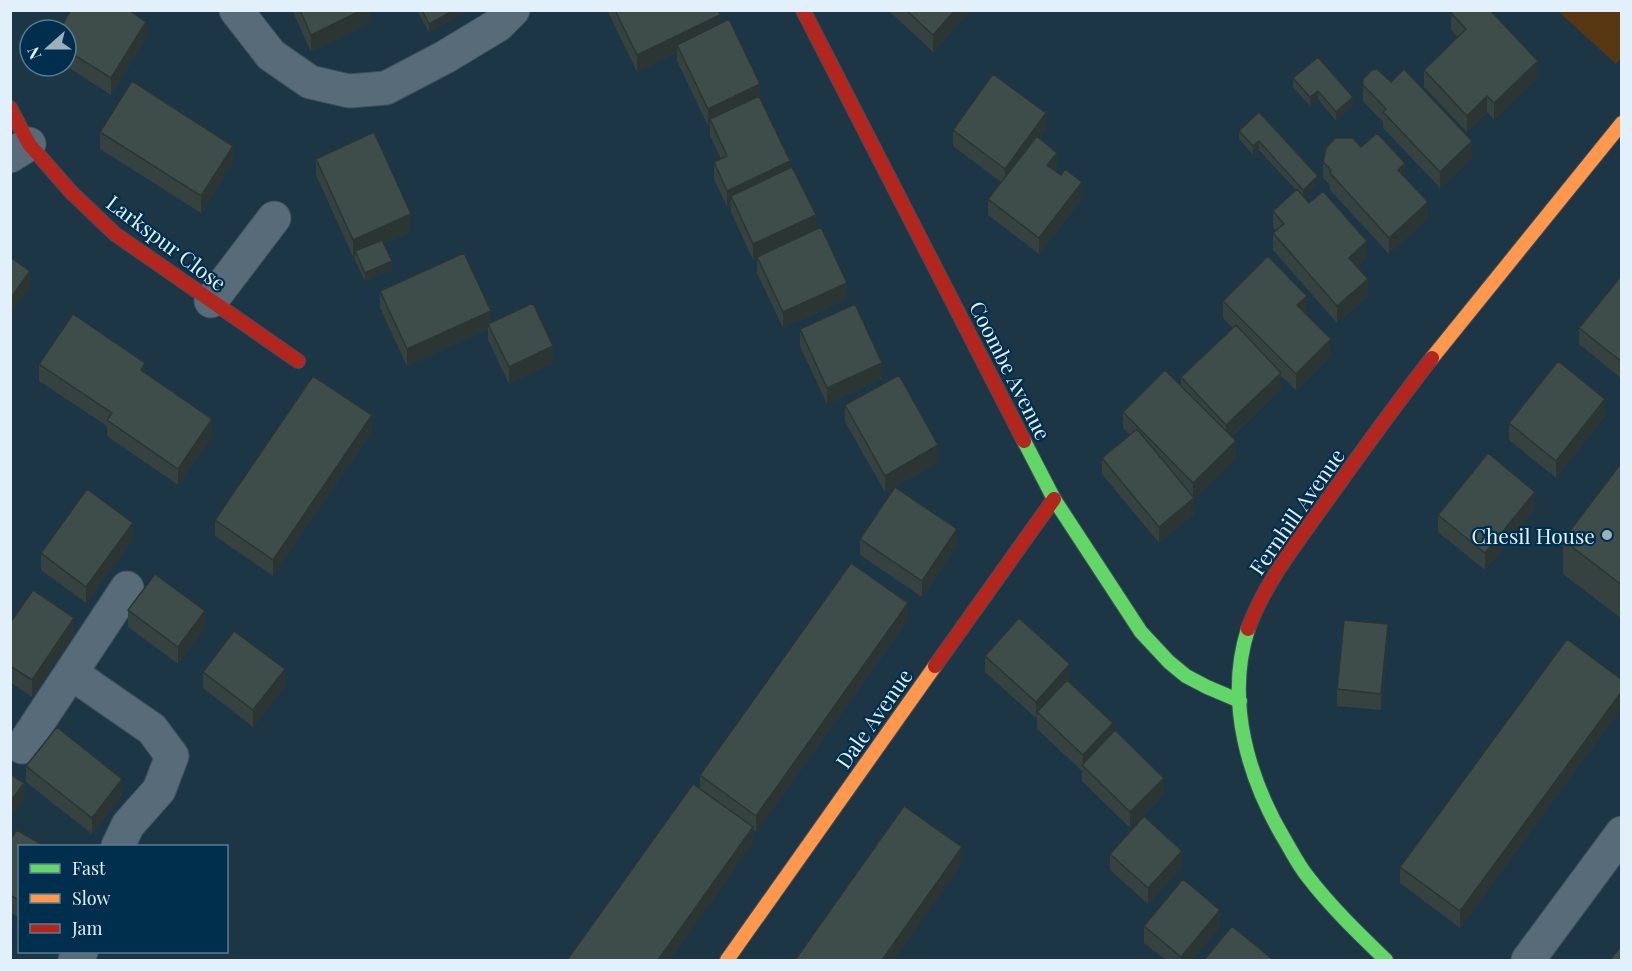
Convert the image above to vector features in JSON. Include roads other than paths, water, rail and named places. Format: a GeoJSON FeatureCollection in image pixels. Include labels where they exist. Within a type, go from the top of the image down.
{"type":"FeatureCollection","features":[{"type":"Feature","properties":{"kind":"street"},"geometry":{"type":"LineString","coordinates":[[236,10],[271,55],[310,82],[349,91],[386,88],[445,57],[498,25],[513,10]]}},
{"type":"Feature","properties":{"kind":"street","name":"Coombe Avenue"},"geometry":{"type":"LineString","coordinates":[[803,10],[1054,499],[1141,632],[1169,662],[1186,676],[1240,701]]}},
{"type":"Feature","properties":{"kind":"street","name":"Larkspur Close"},"geometry":{"type":"LineString","coordinates":[[10,108],[20,150],[71,192],[115,234],[298,361]]}},
{"type":"Feature","properties":{"kind":"street","name":"Fernhill Avenue"},"geometry":{"type":"LineString","coordinates":[[1386,960],[1347,922],[1309,879],[1283,839],[1261,796],[1247,756],[1241,727],[1240,669],[1246,636],[1259,603],[1276,572],[1403,395],[1459,322],[1622,123]]}},
{"type":"Feature","properties":{"kind":"street"},"geometry":{"type":"LineString","coordinates":[[212,301],[274,219]]}},
{"type":"Feature","properties":{"kind":"street","name":"Dale Avenue"},"geometry":{"type":"LineString","coordinates":[[727,960],[1054,499]]}},
{"type":"Feature","properties":{"kind":"street"},"geometry":{"type":"LineString","coordinates":[[22,747],[127,588]]}},
{"type":"Feature","properties":{"kind":"street"},"geometry":{"type":"LineString","coordinates":[[71,673],[152,729],[172,756],[159,790],[128,825],[118,845]]}},
{"type":"Feature","properties":{"kind":"street"},"geometry":{"type":"LineString","coordinates":[[1528,960],[1622,833]]}},
{"type":"Feature","properties":{"kind":"place","name":"Chesil House"},"geometry":{"type":"Point","coordinates":[1607,535]}}]}
